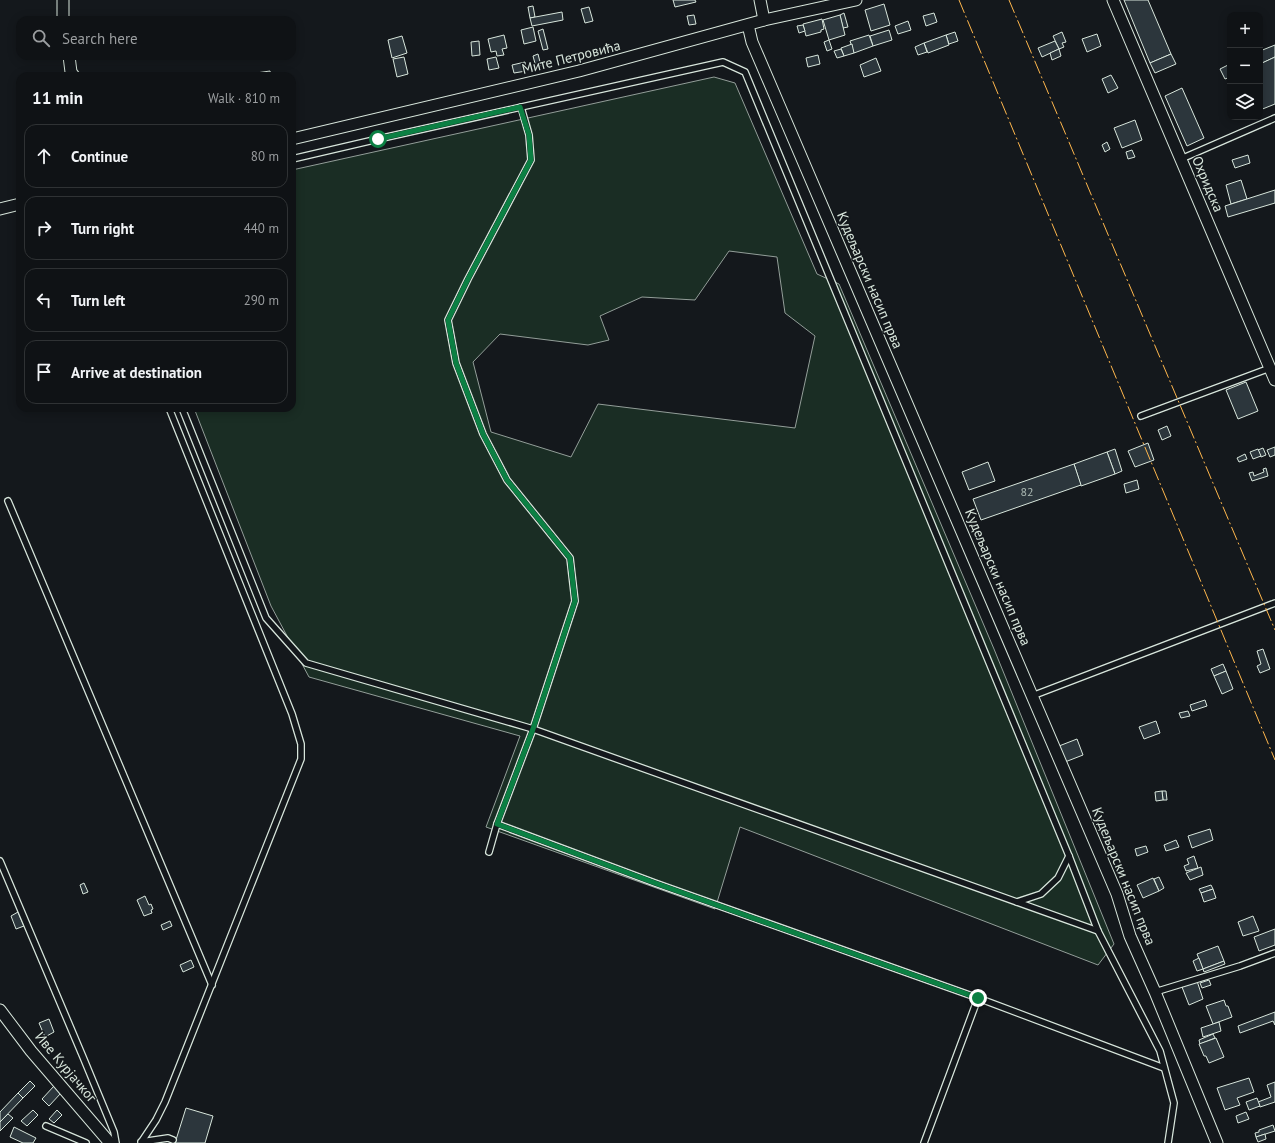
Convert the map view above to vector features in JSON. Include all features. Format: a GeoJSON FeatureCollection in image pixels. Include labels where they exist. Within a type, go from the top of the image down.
{"type":"FeatureCollection","features":[{"type":"Feature","properties":{"kind":"street"},"geometry":{"type":"LineString","coordinates":[[63,0],[63,16]]}},
{"type":"Feature","properties":{"kind":"street"},"geometry":{"type":"LineString","coordinates":[[760,0],[764,20]]}},
{"type":"Feature","properties":{"kind":"street","name":"Мите Петровића"},"geometry":{"type":"LineString","coordinates":[[296,138],[579,71],[764,20],[856,0]]}},
{"type":"Feature","properties":{"kind":"street","name":"Охридска"},"geometry":{"type":"LineString","coordinates":[[1113,0],[1275,380]]}},
{"type":"Feature","properties":{"kind":"street","name":"Кудељарски насип прва"},"geometry":{"type":"LineString","coordinates":[[748,25],[752,42],[1117,894],[1130,936],[1155,992],[1217,1143]]}},
{"type":"Feature","properties":{"kind":"street"},"geometry":{"type":"LineString","coordinates":[[69,60],[71,72]]}},
{"type":"Feature","properties":{"kind":"street"},"geometry":{"type":"LineString","coordinates":[[0,209],[16,205]]}},
{"type":"Feature","properties":{"kind":"street","name":"Иве Курјачког"},"geometry":{"type":"LineString","coordinates":[[0,1010],[31,1051],[110,1143]]}},
{"type":"Feature","properties":{"kind":"lane"},"geometry":{"type":"LineString","coordinates":[[296,158],[723,62],[744,72],[1069,856],[1098,931],[1160,1051],[1174,1103],[1168,1143]]}},
{"type":"Feature","properties":{"kind":"lane"},"geometry":{"type":"LineString","coordinates":[[489,852],[497,824],[533,729],[575,601],[570,558],[507,480],[483,434],[456,363],[448,320],[531,160],[529,135],[520,107]]}},
{"type":"Feature","properties":{"kind":"lane"},"geometry":{"type":"LineString","coordinates":[[1181,159],[1275,118]]}},
{"type":"Feature","properties":{"kind":"lane"},"geometry":{"type":"LineString","coordinates":[[1141,416],[1270,368]]}},
{"type":"Feature","properties":{"kind":"lane"},"geometry":{"type":"LineString","coordinates":[[140,1142],[156,1120],[165,1102],[301,759],[301,744],[292,714],[171,412]]}},
{"type":"Feature","properties":{"kind":"lane"},"geometry":{"type":"LineString","coordinates":[[184,412],[266,618],[306,663],[533,729],[1098,931]]}},
{"type":"Feature","properties":{"kind":"lane"},"geometry":{"type":"LineString","coordinates":[[8,501],[212,985]]}},
{"type":"Feature","properties":{"kind":"lane"},"geometry":{"type":"LineString","coordinates":[[1032,696],[1275,602]]}},
{"type":"Feature","properties":{"kind":"lane"},"geometry":{"type":"LineString","coordinates":[[497,824],[655,883],[978,998],[1164,1068]]}},
{"type":"Feature","properties":{"kind":"lane"},"geometry":{"type":"LineString","coordinates":[[1017,902],[1041,894],[1058,878],[1069,856]]}},
{"type":"Feature","properties":{"kind":"lane"},"geometry":{"type":"LineString","coordinates":[[0,861],[114,1132],[116,1143]]}},
{"type":"Feature","properties":{"kind":"lane"},"geometry":{"type":"LineString","coordinates":[[1155,992],[1240,966],[1275,953]]}},
{"type":"Feature","properties":{"kind":"lane"},"geometry":{"type":"LineString","coordinates":[[924,1143],[978,998]]}},
{"type":"Feature","properties":{"kind":"lane"},"geometry":{"type":"LineString","coordinates":[[46,1126],[86,1143]]}},
{"type":"Feature","properties":{"kind":"lane"},"geometry":{"type":"LineString","coordinates":[[140,1142],[168,1138],[173,1140]]}},
{"type":"Feature","properties":{"kind":"green space"},"geometry":{"type":"Polygon","coordinates":[[[714,77],[735,83],[817,274],[839,284],[994,649],[1114,944],[1098,965],[740,827],[715,909],[486,827],[520,736],[309,677],[271,606],[196,412],[296,412],[296,169],[714,77]],[[729,251],[695,300],[642,297],[600,316],[609,340],[588,345],[500,334],[473,362],[491,432],[571,457],[598,404],[795,428],[815,336],[785,313],[777,257],[729,251]]]}},
{"type":"Feature","properties":{"kind":"building"},"geometry":{"type":"Polygon","coordinates":[[[673,0],[695,0],[696,2],[675,7],[673,0]]]}},
{"type":"Feature","properties":{"kind":"building"},"geometry":{"type":"Polygon","coordinates":[[[1124,0],[1148,0],[1171,54],[1150,63],[1124,0]]]}},
{"type":"Feature","properties":{"kind":"building"},"geometry":{"type":"Polygon","coordinates":[[[884,4],[890,25],[871,31],[865,10],[884,4]]]}},
{"type":"Feature","properties":{"kind":"building"},"geometry":{"type":"Polygon","coordinates":[[[533,6],[535,17],[530,18],[528,7],[533,6]]]}},
{"type":"Feature","properties":{"kind":"building"},"geometry":{"type":"Polygon","coordinates":[[[589,7],[593,21],[585,23],[581,9],[589,7]]]}},
{"type":"Feature","properties":{"kind":"building"},"geometry":{"type":"Polygon","coordinates":[[[562,12],[563,20],[532,26],[530,18],[562,12]]]}},
{"type":"Feature","properties":{"kind":"building"},"geometry":{"type":"Polygon","coordinates":[[[844,13],[848,27],[843,28],[840,15],[844,13]]]}},
{"type":"Feature","properties":{"kind":"building"},"geometry":{"type":"Polygon","coordinates":[[[934,13],[937,22],[926,26],[923,16],[934,13]]]}},
{"type":"Feature","properties":{"kind":"building"},"geometry":{"type":"Polygon","coordinates":[[[694,15],[696,24],[689,25],[687,16],[694,15]]]}},
{"type":"Feature","properties":{"kind":"building"},"geometry":{"type":"Polygon","coordinates":[[[840,15],[845,35],[829,40],[823,20],[840,15]]]}},
{"type":"Feature","properties":{"kind":"building"},"geometry":{"type":"Polygon","coordinates":[[[822,19],[824,29],[821,30],[821,32],[806,36],[803,24],[822,19]]]}},
{"type":"Feature","properties":{"kind":"building"},"geometry":{"type":"Polygon","coordinates":[[[908,21],[911,30],[898,34],[895,26],[908,21]]]}},
{"type":"Feature","properties":{"kind":"building"},"geometry":{"type":"Polygon","coordinates":[[[803,25],[805,31],[799,33],[797,26],[803,25]]]}},
{"type":"Feature","properties":{"kind":"building"},"geometry":{"type":"Polygon","coordinates":[[[533,27],[536,41],[524,44],[521,30],[533,27]]]}},
{"type":"Feature","properties":{"kind":"building"},"geometry":{"type":"Polygon","coordinates":[[[543,29],[548,49],[543,50],[538,31],[543,29]]]}},
{"type":"Feature","properties":{"kind":"building"},"geometry":{"type":"Polygon","coordinates":[[[889,30],[892,40],[873,46],[870,36],[889,30]]]}},
{"type":"Feature","properties":{"kind":"building"},"geometry":{"type":"Polygon","coordinates":[[[955,32],[958,41],[949,44],[946,35],[955,32]]]}},
{"type":"Feature","properties":{"kind":"building"},"geometry":{"type":"Polygon","coordinates":[[[1062,32],[1066,42],[1062,43],[1064,47],[1059,49],[1053,36],[1062,32]]]}},
{"type":"Feature","properties":{"kind":"building"},"geometry":{"type":"Polygon","coordinates":[[[1097,34],[1101,46],[1087,52],[1082,39],[1097,34]]]}},
{"type":"Feature","properties":{"kind":"building"},"geometry":{"type":"Polygon","coordinates":[[[504,35],[507,48],[502,49],[504,55],[497,56],[496,51],[491,52],[488,39],[504,35]]]}},
{"type":"Feature","properties":{"kind":"building"},"geometry":{"type":"Polygon","coordinates":[[[869,35],[873,46],[854,53],[850,41],[869,35]]]}},
{"type":"Feature","properties":{"kind":"building"},"geometry":{"type":"Polygon","coordinates":[[[946,35],[949,45],[928,53],[924,43],[946,35]]]}},
{"type":"Feature","properties":{"kind":"building"},"geometry":{"type":"Polygon","coordinates":[[[402,36],[407,53],[392,58],[388,40],[402,36]]]}},
{"type":"Feature","properties":{"kind":"building"},"geometry":{"type":"Polygon","coordinates":[[[829,40],[832,49],[827,51],[824,42],[829,40]]]}},
{"type":"Feature","properties":{"kind":"building"},"geometry":{"type":"Polygon","coordinates":[[[479,41],[480,55],[472,56],[471,42],[479,41]]]}},
{"type":"Feature","properties":{"kind":"building"},"geometry":{"type":"Polygon","coordinates":[[[1055,41],[1059,49],[1042,57],[1038,48],[1055,41]]]}},
{"type":"Feature","properties":{"kind":"building"},"geometry":{"type":"Polygon","coordinates":[[[924,43],[927,52],[918,55],[915,47],[924,43]]]}},
{"type":"Feature","properties":{"kind":"building"},"geometry":{"type":"Polygon","coordinates":[[[852,44],[854,53],[844,56],[841,48],[852,44]]]}},
{"type":"Feature","properties":{"kind":"building"},"geometry":{"type":"Polygon","coordinates":[[[1275,45],[1275,57],[1263,63],[1263,50],[1275,45]]]}},
{"type":"Feature","properties":{"kind":"building"},"geometry":{"type":"Polygon","coordinates":[[[841,49],[844,56],[837,58],[834,51],[841,49]]]}},
{"type":"Feature","properties":{"kind":"building"},"geometry":{"type":"Polygon","coordinates":[[[1059,49],[1061,56],[1052,60],[1050,53],[1059,49]]]}},
{"type":"Feature","properties":{"kind":"building"},"geometry":{"type":"Polygon","coordinates":[[[538,54],[541,66],[536,67],[533,56],[538,54]]]}},
{"type":"Feature","properties":{"kind":"building"},"geometry":{"type":"Polygon","coordinates":[[[1171,54],[1176,64],[1155,73],[1150,63],[1171,54]]]}},
{"type":"Feature","properties":{"kind":"building"},"geometry":{"type":"Polygon","coordinates":[[[818,55],[820,64],[808,67],[806,58],[818,55]]]}},
{"type":"Feature","properties":{"kind":"building"},"geometry":{"type":"Polygon","coordinates":[[[404,57],[408,74],[397,77],[393,59],[404,57]]]}},
{"type":"Feature","properties":{"kind":"building"},"geometry":{"type":"Polygon","coordinates":[[[496,57],[499,68],[489,70],[487,59],[496,57]]]}},
{"type":"Feature","properties":{"kind":"building"},"geometry":{"type":"Polygon","coordinates":[[[1275,57],[1275,104],[1263,109],[1263,84],[1263,63],[1275,57]]]}},
{"type":"Feature","properties":{"kind":"building"},"geometry":{"type":"Polygon","coordinates":[[[876,58],[881,71],[864,77],[860,65],[876,58]]]}},
{"type":"Feature","properties":{"kind":"building"},"geometry":{"type":"Polygon","coordinates":[[[525,62],[526,71],[514,73],[512,65],[525,62]]]}},
{"type":"Feature","properties":{"kind":"building"},"geometry":{"type":"Polygon","coordinates":[[[1227,66],[1227,78],[1225,79],[1220,69],[1227,66]]]}},
{"type":"Feature","properties":{"kind":"building"},"geometry":{"type":"Polygon","coordinates":[[[1111,75],[1118,88],[1108,93],[1102,79],[1111,75]]]}},
{"type":"Feature","properties":{"kind":"building"},"geometry":{"type":"Polygon","coordinates":[[[1182,88],[1204,138],[1187,146],[1165,96],[1182,88]]]}},
{"type":"Feature","properties":{"kind":"building"},"geometry":{"type":"Polygon","coordinates":[[[1135,120],[1142,140],[1122,148],[1114,128],[1135,120]]]}},
{"type":"Feature","properties":{"kind":"building"},"geometry":{"type":"Polygon","coordinates":[[[1107,142],[1110,149],[1105,152],[1102,145],[1107,142]]]}},
{"type":"Feature","properties":{"kind":"building"},"geometry":{"type":"Polygon","coordinates":[[[1132,150],[1135,157],[1128,159],[1126,152],[1132,150]]]}},
{"type":"Feature","properties":{"kind":"building"},"geometry":{"type":"Polygon","coordinates":[[[1248,155],[1250,163],[1235,168],[1232,160],[1248,155]]]}},
{"type":"Feature","properties":{"kind":"building"},"geometry":{"type":"Polygon","coordinates":[[[1241,180],[1247,199],[1231,204],[1226,185],[1241,180]]]}},
{"type":"Feature","properties":{"kind":"building"},"geometry":{"type":"Polygon","coordinates":[[[1275,190],[1275,203],[1228,217],[1225,206],[1275,190]]]}},
{"type":"Feature","properties":{"kind":"building"},"geometry":{"type":"Polygon","coordinates":[[[1246,382],[1258,411],[1238,419],[1226,390],[1246,382]]]}},
{"type":"Feature","properties":{"kind":"building"},"geometry":{"type":"Polygon","coordinates":[[[1167,426],[1171,436],[1162,440],[1158,430],[1167,426]]]}},
{"type":"Feature","properties":{"kind":"building"},"geometry":{"type":"Polygon","coordinates":[[[1148,443],[1154,460],[1135,467],[1128,451],[1148,443]]]}},
{"type":"Feature","properties":{"kind":"building"},"geometry":{"type":"Polygon","coordinates":[[[1275,447],[1275,455],[1270,457],[1267,450],[1275,447]]]}},
{"type":"Feature","properties":{"kind":"building"},"geometry":{"type":"Polygon","coordinates":[[[1263,448],[1266,455],[1261,457],[1258,450],[1263,448]]]}},
{"type":"Feature","properties":{"kind":"building"},"geometry":{"type":"Polygon","coordinates":[[[1115,449],[1122,471],[1115,474],[1107,452],[1115,449]]]}},
{"type":"Feature","properties":{"kind":"building"},"geometry":{"type":"Polygon","coordinates":[[[1258,449],[1261,456],[1253,459],[1250,452],[1258,449]]]}},
{"type":"Feature","properties":{"kind":"building"},"geometry":{"type":"Polygon","coordinates":[[[1107,452],[1115,474],[1081,486],[1074,464],[1107,452]]]}},
{"type":"Feature","properties":{"kind":"building"},"geometry":{"type":"Polygon","coordinates":[[[1245,454],[1247,459],[1239,462],[1237,458],[1245,454]]]}},
{"type":"Feature","properties":{"kind":"building"},"geometry":{"type":"Polygon","coordinates":[[[988,462],[995,481],[969,490],[962,472],[988,462]]]}},
{"type":"Feature","properties":{"kind":"building"},"geometry":{"type":"Polygon","coordinates":[[[1074,464],[1081,485],[981,520],[973,499],[1074,464]]]}},
{"type":"Feature","properties":{"kind":"building"},"geometry":{"type":"Polygon","coordinates":[[[1266,468],[1268,476],[1252,481],[1249,473],[1253,472],[1254,476],[1264,472],[1263,469],[1266,468]]]}},
{"type":"Feature","properties":{"kind":"building"},"geometry":{"type":"Polygon","coordinates":[[[1137,480],[1139,489],[1126,493],[1124,484],[1137,480]]]}},
{"type":"Feature","properties":{"kind":"building"},"geometry":{"type":"Polygon","coordinates":[[[1263,649],[1270,669],[1260,673],[1257,666],[1261,664],[1257,651],[1263,649]]]}},
{"type":"Feature","properties":{"kind":"building"},"geometry":{"type":"Polygon","coordinates":[[[1223,664],[1226,671],[1214,676],[1211,669],[1223,664]]]}},
{"type":"Feature","properties":{"kind":"building"},"geometry":{"type":"Polygon","coordinates":[[[1226,671],[1233,689],[1222,694],[1214,676],[1226,671]]]}},
{"type":"Feature","properties":{"kind":"building"},"geometry":{"type":"Polygon","coordinates":[[[1205,700],[1207,706],[1192,711],[1190,705],[1205,700]]]}},
{"type":"Feature","properties":{"kind":"building"},"geometry":{"type":"Polygon","coordinates":[[[1188,711],[1190,716],[1181,718],[1179,713],[1188,711]]]}},
{"type":"Feature","properties":{"kind":"building"},"geometry":{"type":"Polygon","coordinates":[[[1156,721],[1160,733],[1144,739],[1139,727],[1156,721]]]}},
{"type":"Feature","properties":{"kind":"building"},"geometry":{"type":"Polygon","coordinates":[[[1077,739],[1083,755],[1065,762],[1059,746],[1077,739]]]}},
{"type":"Feature","properties":{"kind":"building"},"geometry":{"type":"Polygon","coordinates":[[[1162,791],[1166,791],[1167,800],[1163,800],[1162,791]]]}},
{"type":"Feature","properties":{"kind":"building"},"geometry":{"type":"Polygon","coordinates":[[[1162,791],[1163,800],[1156,801],[1155,792],[1162,791]]]}},
{"type":"Feature","properties":{"kind":"building"},"geometry":{"type":"Polygon","coordinates":[[[1210,829],[1213,840],[1192,848],[1188,836],[1210,829]]]}},
{"type":"Feature","properties":{"kind":"building"},"geometry":{"type":"Polygon","coordinates":[[[1176,840],[1179,847],[1166,851],[1164,845],[1176,840]]]}},
{"type":"Feature","properties":{"kind":"building"},"geometry":{"type":"Polygon","coordinates":[[[1146,846],[1148,852],[1137,856],[1135,849],[1146,846]]]}},
{"type":"Feature","properties":{"kind":"building"},"geometry":{"type":"Polygon","coordinates":[[[1194,856],[1198,868],[1186,871],[1184,866],[1189,864],[1187,859],[1194,856]]]}},
{"type":"Feature","properties":{"kind":"building"},"geometry":{"type":"Polygon","coordinates":[[[1201,867],[1203,875],[1190,880],[1186,873],[1201,867]]]}},
{"type":"Feature","properties":{"kind":"building"},"geometry":{"type":"Polygon","coordinates":[[[1159,877],[1164,888],[1159,891],[1154,879],[1159,877]]]}},
{"type":"Feature","properties":{"kind":"building"},"geometry":{"type":"Polygon","coordinates":[[[1153,878],[1159,891],[1143,898],[1137,885],[1153,878]]]}},
{"type":"Feature","properties":{"kind":"building"},"geometry":{"type":"Polygon","coordinates":[[[84,883],[88,892],[83,894],[80,885],[84,883]]]}},
{"type":"Feature","properties":{"kind":"building"},"geometry":{"type":"Polygon","coordinates":[[[1211,885],[1213,889],[1201,893],[1199,889],[1211,885]]]}},
{"type":"Feature","properties":{"kind":"building"},"geometry":{"type":"Polygon","coordinates":[[[1213,889],[1216,898],[1204,902],[1201,893],[1213,889]]]}},
{"type":"Feature","properties":{"kind":"building"},"geometry":{"type":"Polygon","coordinates":[[[145,896],[149,905],[151,904],[153,909],[151,910],[152,913],[144,916],[137,900],[145,896]]]}},
{"type":"Feature","properties":{"kind":"building"},"geometry":{"type":"Polygon","coordinates":[[[18,912],[24,926],[16,929],[11,916],[18,912]]]}},
{"type":"Feature","properties":{"kind":"building"},"geometry":{"type":"Polygon","coordinates":[[[1253,916],[1259,931],[1243,936],[1238,922],[1253,916]]]}},
{"type":"Feature","properties":{"kind":"building"},"geometry":{"type":"Polygon","coordinates":[[[170,921],[172,926],[163,930],[161,925],[170,921]]]}},
{"type":"Feature","properties":{"kind":"building"},"geometry":{"type":"Polygon","coordinates":[[[1275,929],[1275,945],[1259,951],[1254,937],[1275,929]]]}},
{"type":"Feature","properties":{"kind":"building"},"geometry":{"type":"Polygon","coordinates":[[[1218,946],[1224,961],[1203,969],[1197,954],[1218,946]]]}},
{"type":"Feature","properties":{"kind":"building"},"geometry":{"type":"Polygon","coordinates":[[[1199,958],[1203,969],[1197,971],[1193,961],[1199,958]]]}},
{"type":"Feature","properties":{"kind":"building"},"geometry":{"type":"Polygon","coordinates":[[[191,960],[194,967],[183,972],[180,965],[191,960]]]}},
{"type":"Feature","properties":{"kind":"building"},"geometry":{"type":"Polygon","coordinates":[[[1224,961],[1225,964],[1204,972],[1203,969],[1224,961]]]}},
{"type":"Feature","properties":{"kind":"building"},"geometry":{"type":"Polygon","coordinates":[[[1209,980],[1211,985],[1202,988],[1200,983],[1209,980]]]}},
{"type":"Feature","properties":{"kind":"building"},"geometry":{"type":"Polygon","coordinates":[[[1197,981],[1203,999],[1189,1005],[1182,987],[1197,981]]]}},
{"type":"Feature","properties":{"kind":"building"},"geometry":{"type":"Polygon","coordinates":[[[1224,1000],[1232,1017],[1213,1024],[1206,1006],[1224,1000]]]}},
{"type":"Feature","properties":{"kind":"building"},"geometry":{"type":"Polygon","coordinates":[[[1275,1012],[1275,1025],[1273,1021],[1240,1033],[1238,1026],[1275,1012]]]}},
{"type":"Feature","properties":{"kind":"building"},"geometry":{"type":"Polygon","coordinates":[[[49,1019],[54,1032],[45,1037],[39,1023],[49,1019]]]}},
{"type":"Feature","properties":{"kind":"building"},"geometry":{"type":"Polygon","coordinates":[[[1219,1022],[1221,1031],[1203,1037],[1201,1028],[1219,1022]]]}},
{"type":"Feature","properties":{"kind":"building"},"geometry":{"type":"Polygon","coordinates":[[[1213,1034],[1215,1038],[1200,1044],[1199,1040],[1213,1034]]]}},
{"type":"Feature","properties":{"kind":"building"},"geometry":{"type":"Polygon","coordinates":[[[1216,1038],[1224,1057],[1209,1063],[1199,1044],[1216,1038]]]}},
{"type":"Feature","properties":{"kind":"building"},"geometry":{"type":"Polygon","coordinates":[[[1249,1078],[1254,1092],[1237,1098],[1240,1105],[1225,1110],[1217,1088],[1249,1078]]]}},
{"type":"Feature","properties":{"kind":"building"},"geometry":{"type":"Polygon","coordinates":[[[30,1081],[35,1086],[23,1098],[18,1093],[30,1081]]]}},
{"type":"Feature","properties":{"kind":"building"},"geometry":{"type":"Polygon","coordinates":[[[1275,1082],[1275,1102],[1260,1107],[1258,1102],[1271,1097],[1267,1085],[1275,1082]]]}},
{"type":"Feature","properties":{"kind":"building"},"geometry":{"type":"Polygon","coordinates":[[[54,1086],[61,1093],[49,1106],[42,1099],[54,1086]]]}},
{"type":"Feature","properties":{"kind":"building"},"geometry":{"type":"Polygon","coordinates":[[[18,1093],[23,1098],[0,1122],[0,1112],[18,1093]]]}},
{"type":"Feature","properties":{"kind":"building"},"geometry":{"type":"Polygon","coordinates":[[[1257,1098],[1260,1106],[1249,1110],[1246,1102],[1257,1098]]]}},
{"type":"Feature","properties":{"kind":"building"},"geometry":{"type":"Polygon","coordinates":[[[186,1108],[213,1116],[205,1143],[175,1143],[186,1108]]]}},
{"type":"Feature","properties":{"kind":"building"},"geometry":{"type":"Polygon","coordinates":[[[33,1110],[38,1115],[27,1126],[21,1121],[33,1110]]]}},
{"type":"Feature","properties":{"kind":"building"},"geometry":{"type":"Polygon","coordinates":[[[57,1110],[62,1115],[54,1123],[49,1119],[57,1110]]]}},
{"type":"Feature","properties":{"kind":"building"},"geometry":{"type":"Polygon","coordinates":[[[1246,1112],[1249,1119],[1238,1123],[1236,1116],[1246,1112]]]}},
{"type":"Feature","properties":{"kind":"building"},"geometry":{"type":"Polygon","coordinates":[[[8,1114],[13,1118],[0,1131],[0,1122],[8,1114]]]}},
{"type":"Feature","properties":{"kind":"building"},"geometry":{"type":"Polygon","coordinates":[[[1273,1125],[1275,1131],[1256,1137],[1255,1133],[1259,1132],[1259,1130],[1273,1125]]]}},
{"type":"Feature","properties":{"kind":"building"},"geometry":{"type":"Polygon","coordinates":[[[14,1127],[36,1138],[33,1143],[23,1143],[10,1137],[14,1127]]]}},
{"type":"Feature","properties":{"kind":"building"},"geometry":{"type":"Polygon","coordinates":[[[1265,1134],[1266,1139],[1258,1142],[1256,1137],[1265,1134]]]}},
{"type":"Feature","properties":{"kind":"power"},"geometry":{"type":"LineString","coordinates":[[959,0],[1275,760]]}},
{"type":"Feature","properties":{"kind":"power"},"geometry":{"type":"LineString","coordinates":[[1009,0],[1275,630]]}},
{"type":"Feature","properties":{"kind":"route"},"geometry":{"type":"LineString","coordinates":[[378,139],[520,107],[529,135],[531,160],[448,320],[456,363],[483,434],[507,480],[570,558],[575,601],[533,729],[497,824],[655,883],[978,998]]}}]}
